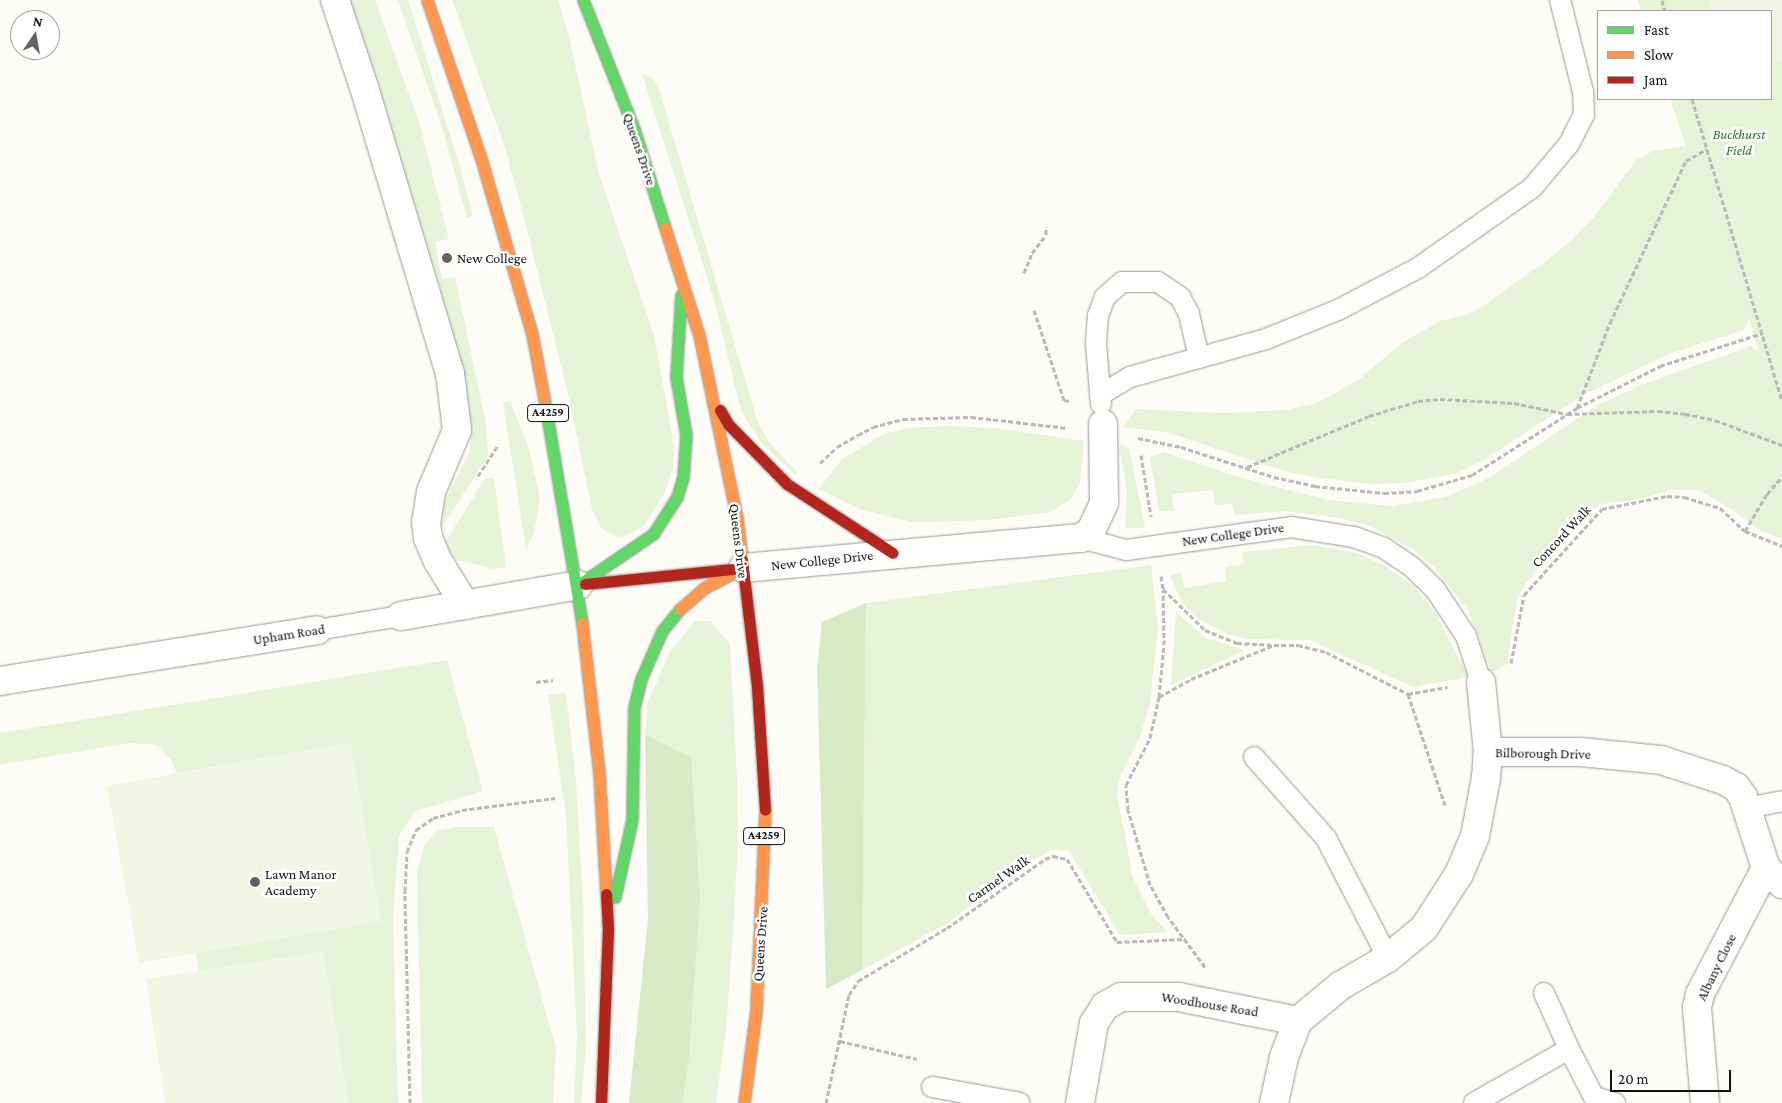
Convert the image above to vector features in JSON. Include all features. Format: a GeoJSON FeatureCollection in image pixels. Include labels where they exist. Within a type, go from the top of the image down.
{"type":"FeatureCollection","features":[{"type":"Feature","properties":{"kind":"main road","name":"A4259"},"geometry":{"type":"LineString","coordinates":[[427,0],[485,171],[532,334],[578,585],[599,772],[608,930],[601,1103]]}},
{"type":"Feature","properties":{"kind":"main road","name":"Queens Drive"},"geometry":{"type":"LineString","coordinates":[[583,0],[634,129],[682,279],[714,398],[733,494],[757,686],[766,804],[756,1010],[744,1103]]}},
{"type":"Feature","properties":{"kind":"main road"},"geometry":{"type":"LineString","coordinates":[[578,585],[653,534],[677,497],[683,477],[686,435],[676,377],[682,279]]}},
{"type":"Feature","properties":{"kind":"main road"},"geometry":{"type":"LineString","coordinates":[[714,398],[728,424],[798,492],[893,553]]}},
{"type":"Feature","properties":{"kind":"main road"},"geometry":{"type":"LineString","coordinates":[[578,585],[743,568]]}},
{"type":"Feature","properties":{"kind":"main road"},"geometry":{"type":"LineString","coordinates":[[608,930],[632,820],[634,707],[640,679],[662,631],[684,603],[704,588],[743,568]]}},
{"type":"Feature","properties":{"kind":"street"},"geometry":{"type":"LineString","coordinates":[[335,0],[364,87],[450,373],[457,430],[431,492],[426,522],[428,538],[438,561],[466,605]]}},
{"type":"Feature","properties":{"kind":"street"},"geometry":{"type":"LineString","coordinates":[[1081,538],[1091,531],[1104,503],[1103,424]]}},
{"type":"Feature","properties":{"kind":"street","name":"New College Drive"},"geometry":{"type":"LineString","coordinates":[[743,568],[893,553],[1081,538]]}},
{"type":"Feature","properties":{"kind":"street","name":"Upham Road"},"geometry":{"type":"LineString","coordinates":[[401,616],[578,585]]}},
{"type":"Feature","properties":{"kind":"street","name":"Upham Road"},"geometry":{"type":"LineString","coordinates":[[0,681],[316,630]]}},
{"type":"Feature","properties":{"kind":"street","name":"New College Drive"},"geometry":{"type":"LineString","coordinates":[[1481,682],[1488,752]]}},
{"type":"Feature","properties":{"kind":"street","name":"Bilborough Drive"},"geometry":{"type":"LineString","coordinates":[[1274,1103],[1284,1057],[1298,1021],[1340,986],[1388,958],[1424,928],[1459,874],[1475,836],[1488,752],[1580,752],[1661,760],[1699,771],[1736,787],[1747,808],[1774,876]]}},
{"type":"Feature","properties":{"kind":"street","name":"Albany Close"},"geometry":{"type":"LineString","coordinates":[[1705,1103],[1698,1016],[1700,994],[1774,876]]}},
{"type":"Feature","properties":{"kind":"street","name":"Woodhouse Road"},"geometry":{"type":"LineString","coordinates":[[1080,1103],[1094,1023],[1106,1006],[1121,997],[1179,997],[1298,1021]]}},
{"type":"Feature","properties":{"kind":"lane"},"geometry":{"type":"LineString","coordinates":[[1100,395],[1122,380],[1299,327],[1378,290],[1452,246],[1532,188],[1569,144],[1584,115],[1583,92],[1560,0]]}},
{"type":"Feature","properties":{"kind":"lane"},"geometry":{"type":"LineString","coordinates":[[1103,424],[1100,395],[1098,316],[1105,297],[1122,282],[1158,282],[1180,296],[1189,314],[1199,358]]}},
{"type":"Feature","properties":{"kind":"lane","name":"New College Drive"},"geometry":{"type":"LineString","coordinates":[[1081,538],[1126,550],[1291,526],[1354,536],[1384,548],[1412,567],[1435,589],[1466,636],[1481,682]]}},
{"type":"Feature","properties":{"kind":"lane","name":"Upham Road"},"geometry":{"type":"LineString","coordinates":[[316,630],[401,616]]}},
{"type":"Feature","properties":{"kind":"lane"},"geometry":{"type":"LineString","coordinates":[[1254,757],[1326,838],[1388,958]]}},
{"type":"Feature","properties":{"kind":"lane"},"geometry":{"type":"LineString","coordinates":[[1747,808],[1782,801]]}},
{"type":"Feature","properties":{"kind":"lane"},"geometry":{"type":"LineString","coordinates":[[1544,993],[1569,1049],[1594,1096],[1615,1103]]}},
{"type":"Feature","properties":{"kind":"lane"},"geometry":{"type":"LineString","coordinates":[[1474,1103],[1569,1049]]}},
{"type":"Feature","properties":{"kind":"lane"},"geometry":{"type":"LineString","coordinates":[[932,1087],[1020,1103]]}},
{"type":"Feature","properties":{"kind":"path"},"geometry":{"type":"LineString","coordinates":[[1692,100],[1782,400]]}},
{"type":"Feature","properties":{"kind":"path"},"geometry":{"type":"LineString","coordinates":[[1577,408],[1610,322],[1686,161],[1707,149]]}},
{"type":"Feature","properties":{"kind":"path"},"geometry":{"type":"LineString","coordinates":[[1024,273],[1032,253],[1046,235],[1046,227]]}},
{"type":"Feature","properties":{"kind":"path"},"geometry":{"type":"LineString","coordinates":[[1034,310],[1053,359],[1064,400],[1073,401],[1074,410]]}},
{"type":"Feature","properties":{"kind":"path"},"geometry":{"type":"LineString","coordinates":[[1129,437],[1181,447],[1274,477],[1346,491],[1384,493],[1416,490],[1472,475],[1577,408],[1660,366],[1763,333]]}},
{"type":"Feature","properties":{"kind":"path"},"geometry":{"type":"LineString","coordinates":[[1246,467],[1369,416],[1418,401],[1482,400],[1567,414],[1658,411],[1685,414],[1715,420],[1782,445]]}},
{"type":"Feature","properties":{"kind":"path"},"geometry":{"type":"LineString","coordinates":[[798,492],[838,447],[887,422],[971,416],[1075,429]]}},
{"type":"Feature","properties":{"kind":"path"},"geometry":{"type":"LineString","coordinates":[[1745,532],[1767,494],[1782,477]]}},
{"type":"Feature","properties":{"kind":"path","name":"Concord Walk"},"geometry":{"type":"LineString","coordinates":[[1509,670],[1520,626],[1524,594],[1602,509],[1667,496],[1684,496],[1720,508],[1745,532],[1782,546]]}},
{"type":"Feature","properties":{"kind":"path"},"geometry":{"type":"LineString","coordinates":[[1160,697],[1164,645],[1163,589]]}},
{"type":"Feature","properties":{"kind":"path"},"geometry":{"type":"LineString","coordinates":[[410,1103],[405,891],[407,852],[416,830],[433,818],[462,810],[555,798]]}},
{"type":"Feature","properties":{"kind":"path","name":"Carmel Walk"},"geometry":{"type":"LineString","coordinates":[[826,1103],[849,995],[858,981],[947,928],[1053,856],[1061,856],[1073,866],[1117,942],[1185,939]]}},
{"type":"Feature","properties":{"kind":"path"},"geometry":{"type":"LineString","coordinates":[[840,1042],[934,1062],[932,1087]]}},
{"type":"Feature","properties":{"kind":"green space"},"geometry":{"type":"Polygon","coordinates":[[[347,0],[375,0],[420,125],[449,239],[435,242],[442,279],[455,277],[486,423],[488,456],[442,527],[444,503],[469,453],[472,427],[440,287],[347,0]]]}},
{"type":"Feature","properties":{"kind":"green space"},"geometry":{"type":"Polygon","coordinates":[[[398,0],[408,0],[410,6],[459,164],[473,216],[467,218],[443,131],[398,0]]]}},
{"type":"Feature","properties":{"kind":"green space"},"geometry":{"type":"Polygon","coordinates":[[[452,0],[558,0],[568,32],[599,174],[654,335],[674,445],[673,467],[666,491],[644,526],[623,537],[615,536],[602,529],[592,510],[569,398],[504,145],[452,0]]]}},
{"type":"Feature","properties":{"kind":"green space","name":"Buckhurst Field"},"geometry":{"type":"Polygon","coordinates":[[[1638,0],[1782,0],[1782,539],[1759,530],[1730,508],[1698,490],[1670,490],[1640,499],[1601,504],[1578,521],[1523,587],[1517,600],[1507,664],[1492,672],[1467,609],[1435,568],[1414,550],[1368,525],[1340,518],[1284,511],[1235,515],[1232,504],[1215,505],[1213,490],[1172,494],[1174,511],[1159,511],[1150,458],[1163,452],[1248,480],[1328,500],[1393,506],[1449,496],[1490,477],[1596,406],[1641,385],[1751,346],[1759,352],[1749,319],[1744,330],[1671,353],[1583,395],[1484,460],[1458,473],[1405,483],[1371,484],[1319,478],[1284,471],[1166,432],[1123,427],[1136,409],[1223,413],[1285,410],[1317,403],[1358,380],[1403,342],[1440,321],[1473,313],[1546,261],[1573,239],[1593,218],[1637,159],[1653,151],[1686,146],[1670,100],[1772,100],[1772,10],[1641,10],[1638,0]]]}},
{"type":"Feature","properties":{"kind":"green space"},"geometry":{"type":"Polygon","coordinates":[[[1710,0],[1782,0],[1782,61],[1772,64],[1772,10],[1713,10],[1710,0]]]}},
{"type":"Feature","properties":{"kind":"green space"},"geometry":{"type":"Polygon","coordinates":[[[642,74],[653,78],[660,92],[758,423],[769,442],[797,472],[795,475],[762,444],[741,411],[714,299],[642,74]]]}},
{"type":"Feature","properties":{"kind":"green space"},"geometry":{"type":"Polygon","coordinates":[[[510,401],[529,449],[540,498],[534,533],[526,549],[503,403],[510,401]]]}},
{"type":"Feature","properties":{"kind":"green space"},"geometry":{"type":"Polygon","coordinates":[[[949,426],[995,428],[1084,441],[1080,483],[1070,500],[1050,512],[988,520],[935,522],[912,522],[860,509],[819,489],[842,459],[884,434],[908,428],[949,426]]]}},
{"type":"Feature","properties":{"kind":"green space"},"geometry":{"type":"Polygon","coordinates":[[[1119,444],[1129,448],[1145,528],[1125,528],[1127,492],[1119,444]]]}},
{"type":"Feature","properties":{"kind":"green space"},"geometry":{"type":"Polygon","coordinates":[[[485,478],[494,478],[506,567],[494,569],[456,560],[445,543],[485,478]]]}},
{"type":"Feature","properties":{"kind":"green space"},"geometry":{"type":"Polygon","coordinates":[[[1311,545],[1357,553],[1387,567],[1415,587],[1436,614],[1468,677],[1413,687],[1309,640],[1246,639],[1227,634],[1195,617],[1182,602],[1170,576],[1181,573],[1185,588],[1226,581],[1225,567],[1244,564],[1242,552],[1311,545]]]}},
{"type":"Feature","properties":{"kind":"green space"},"geometry":{"type":"Polygon","coordinates":[[[1151,565],[1158,630],[1150,704],[1140,737],[1119,779],[1117,794],[1133,878],[1153,917],[1168,932],[1120,935],[1069,851],[1050,850],[999,883],[948,923],[862,970],[866,603],[1151,565]]]}},
{"type":"Feature","properties":{"kind":"green space"},"geometry":{"type":"Polygon","coordinates":[[[866,603],[862,970],[826,989],[817,668],[822,622],[866,603]]]}},
{"type":"Feature","properties":{"kind":"green space"},"geometry":{"type":"Polygon","coordinates":[[[1176,612],[1206,638],[1245,650],[1171,685],[1176,612]]]}},
{"type":"Feature","properties":{"kind":"green space"},"geometry":{"type":"Polygon","coordinates":[[[695,621],[710,621],[730,644],[737,779],[738,844],[732,947],[726,1030],[716,1103],[683,1103],[689,1058],[645,735],[648,701],[670,651],[695,621]]]}},
{"type":"Feature","properties":{"kind":"green space"},"geometry":{"type":"Polygon","coordinates":[[[447,660],[483,791],[415,811],[399,836],[393,918],[398,1103],[348,1103],[323,952],[199,971],[196,953],[381,921],[350,743],[177,773],[171,760],[158,745],[131,743],[0,765],[0,733],[447,660]]]}},
{"type":"Feature","properties":{"kind":"green space"},"geometry":{"type":"Polygon","coordinates":[[[566,693],[576,782],[583,901],[586,1045],[581,1103],[574,1103],[577,1035],[566,815],[548,695],[566,693]]]}},
{"type":"Feature","properties":{"kind":"green space"},"geometry":{"type":"Polygon","coordinates":[[[645,735],[691,758],[700,899],[689,1058],[683,1103],[629,1103],[648,919],[645,735]]]}},
{"type":"Feature","properties":{"kind":"green space"},"geometry":{"type":"Polygon","coordinates":[[[350,743],[381,921],[139,963],[107,786],[350,743]]]}},
{"type":"Feature","properties":{"kind":"green space"},"geometry":{"type":"Polygon","coordinates":[[[457,827],[494,827],[556,1048],[553,1103],[422,1103],[417,873],[424,846],[437,831],[457,827]]]}},
{"type":"Feature","properties":{"kind":"green space"},"geometry":{"type":"Polygon","coordinates":[[[324,952],[348,1103],[165,1103],[146,979],[324,952]]]}},
{"type":"Feature","properties":{"kind":"traffic: fast"},"geometry":{"type":"LineString","coordinates":[[583,0],[634,129],[665,228]]}},
{"type":"Feature","properties":{"kind":"traffic: fast"},"geometry":{"type":"LineString","coordinates":[[578,585],[653,534],[677,497],[683,477],[686,435],[676,377],[681,295]]}},
{"type":"Feature","properties":{"kind":"traffic: fast"},"geometry":{"type":"LineString","coordinates":[[544,398],[582,623]]}},
{"type":"Feature","properties":{"kind":"traffic: fast"},"geometry":{"type":"LineString","coordinates":[[615,897],[632,820],[634,707],[641,679],[662,631],[680,609]]}},
{"type":"Feature","properties":{"kind":"traffic: slow"},"geometry":{"type":"LineString","coordinates":[[427,0],[482,162],[532,334],[544,398]]}},
{"type":"Feature","properties":{"kind":"traffic: slow"},"geometry":{"type":"LineString","coordinates":[[665,228],[699,335],[737,518],[742,560]]}},
{"type":"Feature","properties":{"kind":"traffic: slow"},"geometry":{"type":"LineString","coordinates":[[680,609],[704,588],[743,568]]}},
{"type":"Feature","properties":{"kind":"traffic: slow"},"geometry":{"type":"LineString","coordinates":[[582,623],[599,772],[606,894]]}},
{"type":"Feature","properties":{"kind":"traffic: slow"},"geometry":{"type":"LineString","coordinates":[[744,1103],[756,1010],[765,810]]}},
{"type":"Feature","properties":{"kind":"traffic: jam"},"geometry":{"type":"LineString","coordinates":[[720,410],[728,424],[787,484],[893,553]]}},
{"type":"Feature","properties":{"kind":"traffic: jam"},"geometry":{"type":"LineString","coordinates":[[742,560],[757,686],[765,810]]}},
{"type":"Feature","properties":{"kind":"traffic: jam"},"geometry":{"type":"LineString","coordinates":[[585,584],[732,569]]}},
{"type":"Feature","properties":{"kind":"traffic: jam"},"geometry":{"type":"LineString","coordinates":[[601,1103],[608,930],[606,894]]}},
{"type":"Feature","properties":{"kind":"place","name":"New College"},"geometry":{"type":"Point","coordinates":[447,258]}},
{"type":"Feature","properties":{"kind":"place","name":"Lawn Manor Academy"},"geometry":{"type":"Point","coordinates":[255,882]}}]}
